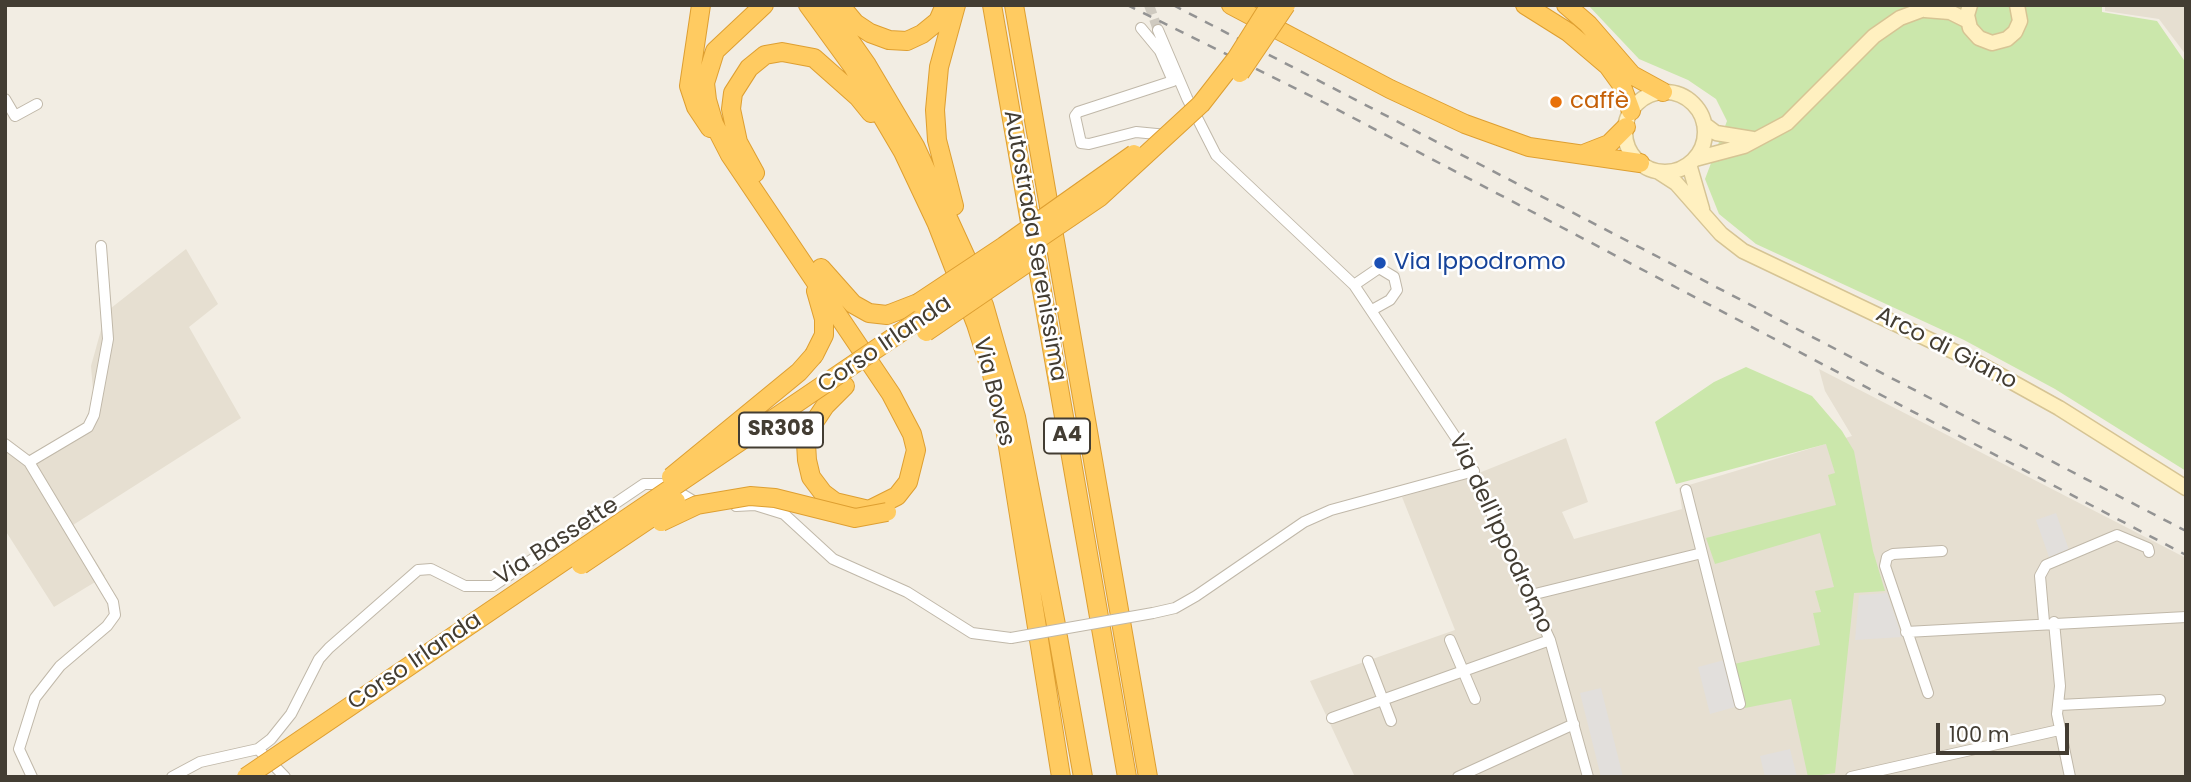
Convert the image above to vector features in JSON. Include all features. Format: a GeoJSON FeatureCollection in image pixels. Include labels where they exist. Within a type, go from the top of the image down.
{"type":"FeatureCollection","features":[{"type":"Feature","properties":{"kind":"highway"},"geometry":{"type":"LineString","coordinates":[[701,5],[690,86],[696,107],[789,233],[853,304],[869,313],[887,315],[918,303],[1199,112]]}},
{"type":"Feature","properties":{"kind":"highway","name":"Via Boves"},"geometry":{"type":"LineString","coordinates":[[808,5],[881,112],[944,240],[976,324],[1001,403],[1061,777]]}},
{"type":"Feature","properties":{"kind":"highway"},"geometry":{"type":"LineString","coordinates":[[825,5],[867,65],[905,127],[936,187],[969,264],[937,140],[934,110],[939,67],[956,5]]}},
{"type":"Feature","properties":{"kind":"highway"},"geometry":{"type":"LineString","coordinates":[[840,5],[855,23],[870,33],[890,40],[907,41],[922,34],[938,21],[945,5]]}},
{"type":"Feature","properties":{"kind":"highway","name":"Autostrada Serenissima"},"geometry":{"type":"LineString","coordinates":[[992,5],[1127,777]]}},
{"type":"Feature","properties":{"kind":"highway","name":"Autostrada Serenissima"},"geometry":{"type":"LineString","coordinates":[[1014,5],[1148,777]]}},
{"type":"Feature","properties":{"kind":"highway"},"geometry":{"type":"LineString","coordinates":[[1231,5],[1390,89],[1481,129],[1529,147],[1640,163]]}},
{"type":"Feature","properties":{"kind":"highway","name":"Corso Irlanda"},"geometry":{"type":"LineString","coordinates":[[246,777],[1100,197],[1199,112],[1270,5]]}},
{"type":"Feature","properties":{"kind":"highway","name":"Corso Irlanda"},"geometry":{"type":"LineString","coordinates":[[267,777],[1112,202],[1191,131],[1262,45],[1286,5]]}},
{"type":"Feature","properties":{"kind":"highway"},"geometry":{"type":"LineString","coordinates":[[1262,45],[1294,5]]}},
{"type":"Feature","properties":{"kind":"highway"},"geometry":{"type":"LineString","coordinates":[[1525,5],[1568,32],[1608,66],[1621,84],[1628,119],[1609,144],[1584,154]]}},
{"type":"Feature","properties":{"kind":"highway"},"geometry":{"type":"LineString","coordinates":[[1566,5],[1588,24],[1632,75],[1663,92]]}},
{"type":"Feature","properties":{"kind":"highway"},"geometry":{"type":"LineString","coordinates":[[730,155],[714,124],[707,100],[705,83],[708,67],[725,39],[766,8]]}},
{"type":"Feature","properties":{"kind":"highway"},"geometry":{"type":"LineString","coordinates":[[749,163],[728,136],[716,114],[711,78],[723,50],[766,8]]}},
{"type":"Feature","properties":{"kind":"highway"},"geometry":{"type":"LineString","coordinates":[[610,545],[697,505],[725,498],[775,498],[855,518],[904,500],[922,466],[923,449],[916,427],[789,233],[738,142],[731,109],[733,93],[739,79],[765,55],[782,52],[814,58],[858,97],[874,117],[944,240]]}},
{"type":"Feature","properties":{"kind":"highway"},"geometry":{"type":"LineString","coordinates":[[581,550],[799,372],[814,355],[824,335],[821,304],[789,233]]}},
{"type":"Feature","properties":{"kind":"highway","name":"Via Boves"},"geometry":{"type":"LineString","coordinates":[[984,305],[1016,417],[1083,777]]}},
{"type":"Feature","properties":{"kind":"highway"},"geometry":{"type":"LineString","coordinates":[[845,386],[825,406],[813,424],[806,443],[811,477],[822,493],[835,502],[869,510],[885,508]]}},
{"type":"Feature","properties":{"kind":"main road"},"geometry":{"type":"LineString","coordinates":[[1968,21],[1970,5]]}},
{"type":"Feature","properties":{"kind":"main road"},"geometry":{"type":"LineString","coordinates":[[1761,138],[1744,139],[1716,133],[1704,124],[1689,100],[1677,94],[1663,92],[1650,95],[1628,119],[1631,153],[1640,163],[1659,172],[1675,171],[1692,162],[1744,146],[1761,138],[1787,123],[1806,107],[1874,36],[1900,18],[1929,8],[1950,12],[1968,21],[1979,38],[1987,42],[2001,41],[2011,36],[2018,26],[2017,5]]}},
{"type":"Feature","properties":{"kind":"main road"},"geometry":{"type":"LineString","coordinates":[[1692,162],[1705,139],[1704,124]]}},
{"type":"Feature","properties":{"kind":"main road","name":"Arco di Giano"},"geometry":{"type":"LineString","coordinates":[[1692,162],[1690,174],[1705,216]]}},
{"type":"Feature","properties":{"kind":"main road","name":"Arco di Giano"},"geometry":{"type":"LineString","coordinates":[[1659,172],[1676,183],[1721,234],[1743,251],[1976,362],[2059,408],[2186,488]]}},
{"type":"Feature","properties":{"kind":"street"},"geometry":{"type":"LineString","coordinates":[[1141,28],[1160,51],[1172,81],[1078,112],[1074,116],[1081,143],[1088,144],[1136,132],[1167,135],[1181,133],[1199,112]]}},
{"type":"Feature","properties":{"kind":"street","name":"Via dell'Ippodromo"},"geometry":{"type":"LineString","coordinates":[[1158,30],[1199,112],[1216,155],[1232,173],[1354,285],[1441,412],[1474,471],[1550,640],[1588,777]]}},
{"type":"Feature","properties":{"kind":"street"},"geometry":{"type":"LineString","coordinates":[[5,99],[15,117],[37,104]]}},
{"type":"Feature","properties":{"kind":"street"},"geometry":{"type":"LineString","coordinates":[[29,462],[88,426],[94,415],[102,385],[108,339],[101,246]]}},
{"type":"Feature","properties":{"kind":"street"},"geometry":{"type":"LineString","coordinates":[[1354,285],[1379,268],[1394,277],[1397,290],[1390,299],[1373,310]]}},
{"type":"Feature","properties":{"kind":"street"},"geometry":{"type":"LineString","coordinates":[[5,444],[29,462],[113,602],[115,615],[107,626],[61,666],[35,698],[19,749],[32,777]]}},
{"type":"Feature","properties":{"kind":"street","name":"Via Bassette"},"geometry":{"type":"LineString","coordinates":[[172,777],[200,762],[258,749],[283,727],[329,648],[418,570],[431,569],[472,587],[499,584],[644,484],[665,484],[703,506],[755,505],[784,514],[833,559],[907,592],[972,634],[1011,638],[1175,608],[1304,522],[1331,510],[1474,471]]}},
{"type":"Feature","properties":{"kind":"street"},"geometry":{"type":"LineString","coordinates":[[1686,490],[1740,704]]}},
{"type":"Feature","properties":{"kind":"street"},"geometry":{"type":"LineString","coordinates":[[2070,777],[2059,730],[2060,686],[2040,576],[2046,565],[2117,535],[2148,548],[2149,552]]}},
{"type":"Feature","properties":{"kind":"street"},"geometry":{"type":"LineString","coordinates":[[1928,694],[1885,566],[1887,557],[1942,551]]}},
{"type":"Feature","properties":{"kind":"street"},"geometry":{"type":"LineString","coordinates":[[1531,595],[1702,553]]}},
{"type":"Feature","properties":{"kind":"street"},"geometry":{"type":"LineString","coordinates":[[1906,632],[2049,622],[2186,617]]}},
{"type":"Feature","properties":{"kind":"street"},"geometry":{"type":"LineString","coordinates":[[1450,640],[1475,699]]}},
{"type":"Feature","properties":{"kind":"street"},"geometry":{"type":"LineString","coordinates":[[1332,719],[1550,640]]}},
{"type":"Feature","properties":{"kind":"street"},"geometry":{"type":"LineString","coordinates":[[1368,661],[1391,721]]}},
{"type":"Feature","properties":{"kind":"street"},"geometry":{"type":"LineString","coordinates":[[2059,705],[2160,700]]}},
{"type":"Feature","properties":{"kind":"street"},"geometry":{"type":"LineString","coordinates":[[1458,777],[1574,724]]}},
{"type":"Feature","properties":{"kind":"street"},"geometry":{"type":"LineString","coordinates":[[1851,777],[2059,730]]}},
{"type":"Feature","properties":{"kind":"street"},"geometry":{"type":"LineString","coordinates":[[258,749],[285,777]]}},
{"type":"Feature","properties":{"kind":"shaded area"},"geometry":{"type":"Polygon","coordinates":[[[2105,5],[2186,5],[2186,55],[2159,19],[2105,11],[2105,5]]]}},
{"type":"Feature","properties":{"kind":"shaded area"},"geometry":{"type":"Polygon","coordinates":[[[186,249],[218,304],[189,327],[241,418],[73,525],[105,576],[54,607],[5,530],[5,446],[31,460],[89,427],[95,415],[91,366],[106,312],[186,249]]]}},
{"type":"Feature","properties":{"kind":"shaded area"},"geometry":{"type":"Polygon","coordinates":[[[1819,369],[2186,558],[2186,777],[1480,777],[1474,766],[1451,777],[1355,777],[1310,681],[1455,630],[1402,497],[1469,477],[1566,438],[1588,502],[1562,512],[1574,539],[1682,509],[1679,488],[1852,436],[1825,391],[1819,369]]]}},
{"type":"Feature","properties":{"kind":"shaded area"},"geometry":{"type":"Polygon","coordinates":[[[2056,513],[2069,550],[2049,557],[2036,520],[2056,513]]]}},
{"type":"Feature","properties":{"kind":"shaded area"},"geometry":{"type":"Polygon","coordinates":[[[1887,593],[1902,637],[1855,640],[1859,595],[1887,593]]]}},
{"type":"Feature","properties":{"kind":"shaded area"},"geometry":{"type":"Polygon","coordinates":[[[1732,658],[1745,704],[1710,714],[1698,667],[1732,658]]]}},
{"type":"Feature","properties":{"kind":"shaded area"},"geometry":{"type":"Polygon","coordinates":[[[1601,688],[1623,777],[1601,777],[1580,693],[1601,688]]]}},
{"type":"Feature","properties":{"kind":"shaded area"},"geometry":{"type":"Polygon","coordinates":[[[1790,749],[1797,777],[1765,777],[1760,756],[1790,749]]]}},
{"type":"Feature","properties":{"kind":"green space"},"geometry":{"type":"Polygon","coordinates":[[[1588,5],[2102,5],[2102,12],[2157,21],[2186,63],[2186,471],[2055,389],[1964,340],[1756,244],[1719,214],[1705,179],[1727,121],[1716,99],[1688,80],[1639,59],[1588,5]]]}},
{"type":"Feature","properties":{"kind":"green space"},"geometry":{"type":"Polygon","coordinates":[[[1746,367],[1812,396],[1842,431],[1854,451],[1873,551],[1885,591],[1854,593],[1835,773],[1808,777],[1791,699],[1745,708],[1734,664],[1820,645],[1813,613],[1821,612],[1815,591],[1834,587],[1820,533],[1715,564],[1706,538],[1836,505],[1828,475],[1835,473],[1826,444],[1676,484],[1655,422],[1714,382],[1746,367]]]}},
{"type":"Feature","properties":{"kind":"tunnel"},"geometry":{"type":"LineString","coordinates":[[1149,5],[1158,30]]}},
{"type":"Feature","properties":{"kind":"railway"},"geometry":{"type":"LineString","coordinates":[[1127,5],[1323,102],[2186,555]]}},
{"type":"Feature","properties":{"kind":"railway"},"geometry":{"type":"LineString","coordinates":[[1173,5],[2186,531]]}},
{"type":"Feature","properties":{"kind":"place","name":"caffè"},"geometry":{"type":"Point","coordinates":[1556,102]}},
{"type":"Feature","properties":{"kind":"place","name":"Via Ippodromo"},"geometry":{"type":"Point","coordinates":[1380,263]}}]}
